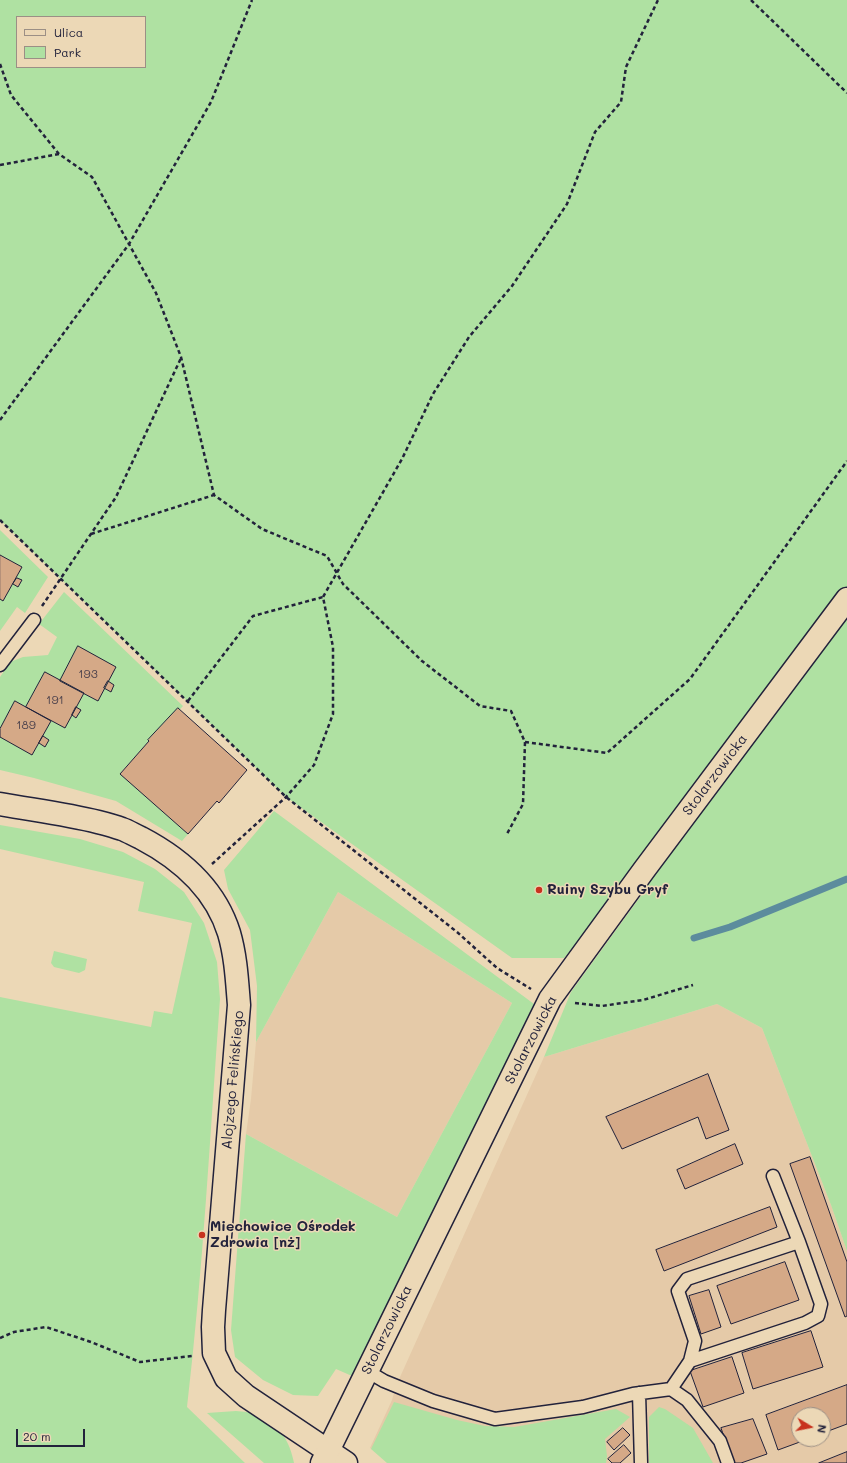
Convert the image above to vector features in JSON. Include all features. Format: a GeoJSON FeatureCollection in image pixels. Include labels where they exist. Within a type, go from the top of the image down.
{"type":"FeatureCollection","features":[{"type":"Feature","properties":{"kind":"street","name":"Stolarzowicka"},"geometry":{"type":"LineString","coordinates":[[325,1456],[550,999],[644,870],[847,599]]}},
{"type":"Feature","properties":{"kind":"street","name":"Alojzego Felińskiego"},"geometry":{"type":"LineString","coordinates":[[0,804],[82,818],[121,828],[156,847],[182,864],[205,887],[217,905],[228,933],[236,966],[239,1005],[214,1310],[214,1353],[226,1378],[246,1396],[325,1456],[346,1463]]}},
{"type":"Feature","properties":{"kind":"lane"},"geometry":{"type":"LineString","coordinates":[[0,665],[34,620]]}},
{"type":"Feature","properties":{"kind":"lane"},"geometry":{"type":"LineString","coordinates":[[690,1361],[805,1323],[818,1316],[821,1304],[773,1176]]}},
{"type":"Feature","properties":{"kind":"lane"},"geometry":{"type":"LineString","coordinates":[[671,1389],[690,1361],[695,1341],[678,1290],[687,1279],[799,1242]]}},
{"type":"Feature","properties":{"kind":"lane"},"geometry":{"type":"LineString","coordinates":[[367,1371],[384,1381],[433,1401],[495,1419],[583,1407],[639,1393],[671,1389],[687,1400],[720,1441],[728,1463]]}},
{"type":"Feature","properties":{"kind":"lane"},"geometry":{"type":"LineString","coordinates":[[639,1393],[641,1463]]}},
{"type":"Feature","properties":{"kind":"path"},"geometry":{"type":"LineString","coordinates":[[0,420],[129,244],[211,102],[252,0]]}},
{"type":"Feature","properties":{"kind":"path"},"geometry":{"type":"LineString","coordinates":[[197,878],[286,797],[314,765],[332,714],[333,647],[323,597],[402,459],[433,394],[469,337],[512,286],[567,204],[595,132],[621,102],[626,67],[658,0]]}},
{"type":"Feature","properties":{"kind":"path"},"geometry":{"type":"LineString","coordinates":[[751,0],[847,93]]}},
{"type":"Feature","properties":{"kind":"path"},"geometry":{"type":"LineString","coordinates":[[0,64],[11,94],[59,154],[92,177],[156,294],[181,357],[214,495],[262,528],[327,556],[343,584],[422,661],[480,706],[511,711],[526,742],[523,804],[507,834]]}},
{"type":"Feature","properties":{"kind":"path"},"geometry":{"type":"LineString","coordinates":[[0,165],[59,154]]}},
{"type":"Feature","properties":{"kind":"path"},"geometry":{"type":"LineString","coordinates":[[34,620],[60,578],[116,497],[181,357]]}},
{"type":"Feature","properties":{"kind":"path"},"geometry":{"type":"LineString","coordinates":[[526,742],[607,753],[690,678],[847,461]]}},
{"type":"Feature","properties":{"kind":"path"},"geometry":{"type":"LineString","coordinates":[[90,534],[214,495]]}},
{"type":"Feature","properties":{"kind":"path"},"geometry":{"type":"LineString","coordinates":[[0,520],[286,797],[457,932],[497,968],[529,988]]}},
{"type":"Feature","properties":{"kind":"path"},"geometry":{"type":"LineString","coordinates":[[188,701],[253,616],[323,597]]}},
{"type":"Feature","properties":{"kind":"path"},"geometry":{"type":"LineString","coordinates":[[550,999],[602,1006],[643,1000],[693,985]]}},
{"type":"Feature","properties":{"kind":"path"},"geometry":{"type":"LineString","coordinates":[[0,1338],[14,1332],[46,1327],[91,1342],[140,1362],[214,1353]]}},
{"type":"Feature","properties":{"kind":"shaded area"},"geometry":{"type":"Polygon","coordinates":[[[338,892],[512,1003],[397,1217],[246,1134],[256,1042],[338,892]]]}},
{"type":"Feature","properties":{"kind":"shaded area"},"geometry":{"type":"Polygon","coordinates":[[[717,1004],[762,1028],[831,1205],[847,1251],[847,1463],[391,1463],[370,1448],[392,1400],[396,1386],[544,1057],[717,1004]]]}},
{"type":"Feature","properties":{"kind":"green space"},"geometry":{"type":"Polygon","coordinates":[[[0,0],[847,0],[847,1251],[831,1205],[762,1028],[717,1004],[544,1057],[571,992],[643,893],[630,882],[564,958],[512,958],[286,797],[0,520],[0,0]]]}},
{"type":"Feature","properties":{"kind":"green space"},"geometry":{"type":"Polygon","coordinates":[[[0,530],[48,577],[25,613],[17,607],[0,631],[0,530]]]}},
{"type":"Feature","properties":{"kind":"green space"},"geometry":{"type":"Polygon","coordinates":[[[64,592],[183,706],[121,772],[188,834],[182,841],[116,801],[0,770],[0,677],[10,662],[23,657],[48,655],[57,637],[39,624],[64,592]]]}},
{"type":"Feature","properties":{"kind":"green space"},"geometry":{"type":"Polygon","coordinates":[[[274,811],[534,1004],[352,1376],[336,1369],[318,1396],[293,1395],[263,1380],[235,1357],[231,1330],[246,1134],[397,1217],[512,1003],[338,892],[256,1042],[257,986],[250,930],[228,889],[224,870],[274,811]]]}},
{"type":"Feature","properties":{"kind":"green space"},"geometry":{"type":"Polygon","coordinates":[[[0,825],[80,839],[123,852],[155,869],[184,892],[204,923],[217,962],[220,999],[202,1254],[187,1407],[245,1463],[0,1463],[0,997],[151,1027],[154,1011],[172,1014],[192,923],[138,911],[144,882],[0,849],[0,825]]]}},
{"type":"Feature","properties":{"kind":"green space"},"geometry":{"type":"Polygon","coordinates":[[[54,951],[87,959],[85,970],[79,973],[54,967],[51,963],[54,951]]]}},
{"type":"Feature","properties":{"kind":"green space"},"geometry":{"type":"Polygon","coordinates":[[[394,1402],[457,1420],[485,1426],[514,1427],[616,1409],[630,1417],[605,1439],[607,1456],[606,1463],[387,1463],[371,1449],[394,1402]]]}},
{"type":"Feature","properties":{"kind":"green space"},"geometry":{"type":"Polygon","coordinates":[[[659,1407],[665,1409],[693,1428],[713,1463],[649,1463],[649,1417],[659,1407]]]}},
{"type":"Feature","properties":{"kind":"green space"},"geometry":{"type":"Polygon","coordinates":[[[236,1411],[258,1414],[278,1427],[290,1448],[294,1463],[264,1463],[207,1413],[236,1411]]]}},
{"type":"Feature","properties":{"kind":"building"},"geometry":{"type":"Polygon","coordinates":[[[0,555],[22,567],[3,601],[0,599],[0,555]]]}},
{"type":"Feature","properties":{"kind":"building"},"geometry":{"type":"Polygon","coordinates":[[[17,578],[22,580],[18,587],[13,584],[17,578]]]}},
{"type":"Feature","properties":{"kind":"building"},"geometry":{"type":"Polygon","coordinates":[[[78,646],[116,667],[98,701],[60,681],[78,646]]]}},
{"type":"Feature","properties":{"kind":"building"},"geometry":{"type":"Polygon","coordinates":[[[45,672],[84,693],[65,728],[26,707],[45,672]]]}},
{"type":"Feature","properties":{"kind":"building"},"geometry":{"type":"Polygon","coordinates":[[[108,681],[114,685],[111,692],[104,688],[108,681]]]}},
{"type":"Feature","properties":{"kind":"building"},"geometry":{"type":"Polygon","coordinates":[[[15,701],[51,721],[32,755],[0,737],[0,729],[15,701]]]}},
{"type":"Feature","properties":{"kind":"building"},"geometry":{"type":"Polygon","coordinates":[[[76,707],[81,710],[76,718],[72,715],[76,707]]]}},
{"type":"Feature","properties":{"kind":"building"},"geometry":{"type":"Polygon","coordinates":[[[178,708],[247,770],[219,803],[217,801],[188,834],[120,774],[149,741],[148,740],[178,708]]]}},
{"type":"Feature","properties":{"kind":"building"},"geometry":{"type":"Polygon","coordinates":[[[43,736],[49,740],[45,747],[39,743],[43,736]]]}},
{"type":"Feature","properties":{"kind":"building"},"geometry":{"type":"Polygon","coordinates":[[[708,1074],[729,1130],[706,1139],[698,1117],[622,1149],[606,1117],[708,1074]]]}},
{"type":"Feature","properties":{"kind":"building"},"geometry":{"type":"Polygon","coordinates":[[[735,1144],[743,1164],[685,1189],[677,1170],[735,1144]]]}},
{"type":"Feature","properties":{"kind":"building"},"geometry":{"type":"Polygon","coordinates":[[[810,1157],[847,1262],[847,1316],[845,1317],[790,1164],[810,1157]]]}},
{"type":"Feature","properties":{"kind":"building"},"geometry":{"type":"Polygon","coordinates":[[[770,1207],[777,1227],[664,1271],[656,1250],[770,1207]]]}},
{"type":"Feature","properties":{"kind":"building"},"geometry":{"type":"Polygon","coordinates":[[[785,1262],[799,1300],[731,1324],[717,1286],[785,1262]]]}},
{"type":"Feature","properties":{"kind":"building"},"geometry":{"type":"Polygon","coordinates":[[[709,1290],[721,1327],[701,1334],[689,1296],[709,1290]]]}},
{"type":"Feature","properties":{"kind":"building"},"geometry":{"type":"Polygon","coordinates":[[[811,1331],[823,1367],[753,1389],[742,1353],[811,1331]]]}},
{"type":"Feature","properties":{"kind":"building"},"geometry":{"type":"Polygon","coordinates":[[[732,1357],[744,1393],[703,1407],[690,1371],[732,1357]]]}},
{"type":"Feature","properties":{"kind":"building"},"geometry":{"type":"Polygon","coordinates":[[[847,1385],[847,1424],[831,1430],[831,1407],[791,1407],[791,1445],[778,1450],[766,1415],[847,1385]]]}},
{"type":"Feature","properties":{"kind":"building"},"geometry":{"type":"Polygon","coordinates":[[[753,1419],[767,1454],[741,1463],[733,1463],[721,1428],[753,1419]]]}},
{"type":"Feature","properties":{"kind":"building"},"geometry":{"type":"Polygon","coordinates":[[[623,1428],[630,1435],[614,1450],[607,1442],[623,1428]]]}},
{"type":"Feature","properties":{"kind":"building"},"geometry":{"type":"Polygon","coordinates":[[[624,1445],[631,1453],[620,1463],[612,1463],[608,1459],[624,1445]]]}},
{"type":"Feature","properties":{"kind":"building"},"geometry":{"type":"Polygon","coordinates":[[[847,1452],[847,1463],[819,1463],[847,1452]]]}},
{"type":"Feature","properties":{"kind":"waterway"},"geometry":{"type":"LineString","coordinates":[[694,938],[730,927],[847,879]]}},
{"type":"Feature","properties":{"kind":"place","name":"Ruiny Szybu Gryf"},"geometry":{"type":"Point","coordinates":[539,890]}},
{"type":"Feature","properties":{"kind":"place","name":"Miechowice Ośrodek Zdrowia [nż]"},"geometry":{"type":"Point","coordinates":[202,1235]}}]}
